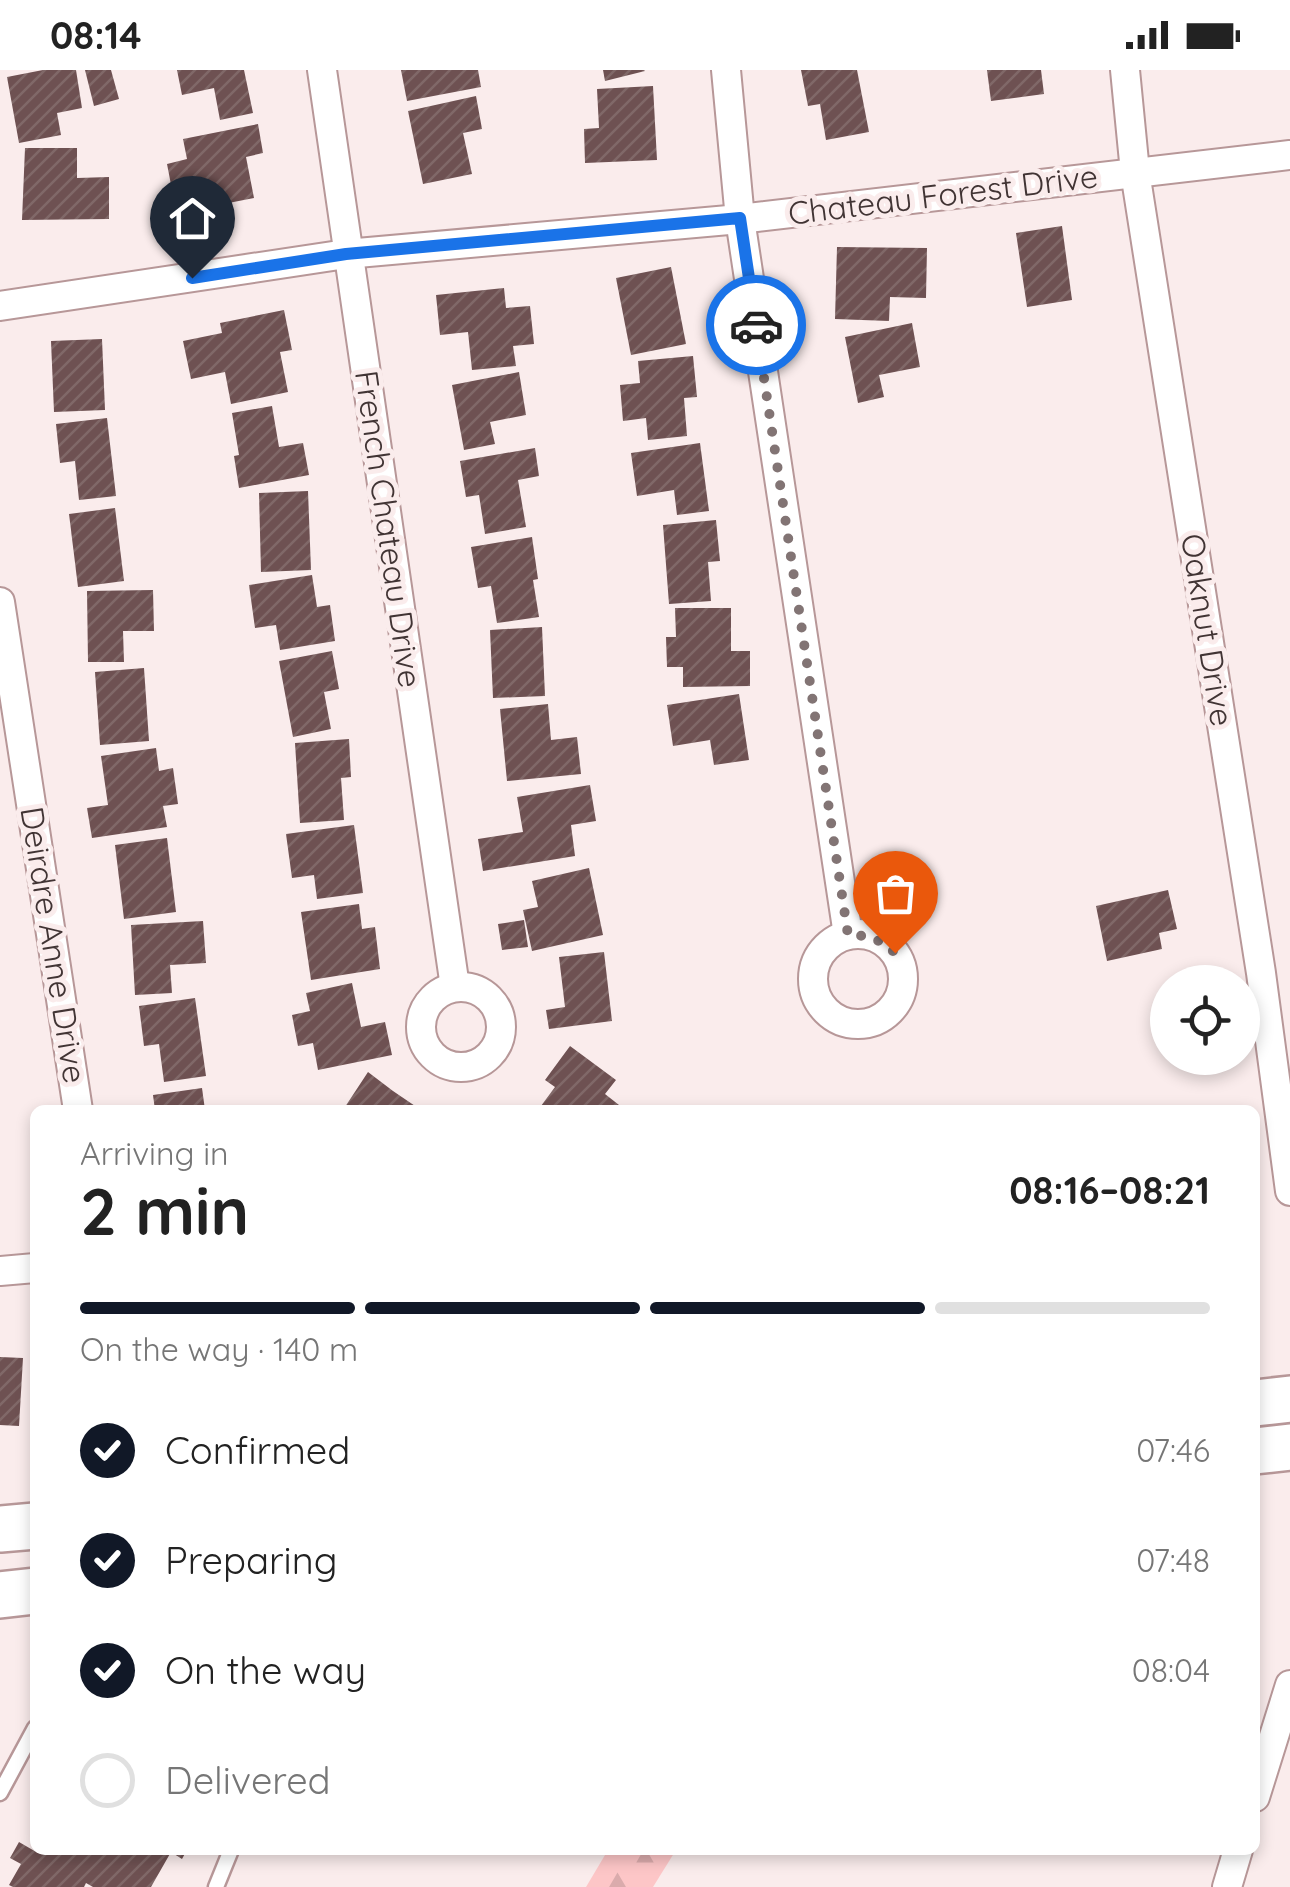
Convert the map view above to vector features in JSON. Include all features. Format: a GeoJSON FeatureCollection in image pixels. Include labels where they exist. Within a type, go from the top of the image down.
{"type":"FeatureCollection","features":[{"type":"Feature","properties":{"kind":"main road"},"geometry":{"type":"LineString","coordinates":[[1260,1402],[1290,1399]]}},
{"type":"Feature","properties":{"kind":"main road"},"geometry":{"type":"LineString","coordinates":[[1260,1450],[1290,1447]]}},
{"type":"Feature","properties":{"kind":"main road"},"geometry":{"type":"LineString","coordinates":[[0,1530],[30,1527]]}},
{"type":"Feature","properties":{"kind":"main road"},"geometry":{"type":"LineString","coordinates":[[0,1595],[30,1592]]}},
{"type":"Feature","properties":{"kind":"street","name":"French Chateau Drive"},"geometry":{"type":"LineString","coordinates":[[322,70],[456,988]]}},
{"type":"Feature","properties":{"kind":"street"},"geometry":{"type":"LineString","coordinates":[[726,70],[740,218],[848,935]]}},
{"type":"Feature","properties":{"kind":"street","name":"Oaknut Drive"},"geometry":{"type":"LineString","coordinates":[[1124,70],[1135,172],[1260,973],[1290,1190]]}},
{"type":"Feature","properties":{"kind":"street","name":"Chateau Forest Drive"},"geometry":{"type":"LineString","coordinates":[[0,306],[346,254],[740,218],[1290,156]]}},
{"type":"Feature","properties":{"kind":"street","name":"Deirdre Anne Drive"},"geometry":{"type":"LineString","coordinates":[[0,602],[77,1105]]}},
{"type":"Feature","properties":{"kind":"street"},"geometry":{"type":"LineString","coordinates":[[0,1271],[30,1268]]}},
{"type":"Feature","properties":{"kind":"street"},"geometry":{"type":"LineString","coordinates":[[1260,1781],[1290,1685]]}},
{"type":"Feature","properties":{"kind":"street"},"geometry":{"type":"LineString","coordinates":[[1227,1887],[1237,1855]]}},
{"type":"Feature","properties":{"kind":"lane"},"geometry":{"type":"LineString","coordinates":[[0,1793],[30,1737]]}},
{"type":"Feature","properties":{"kind":"lane"},"geometry":{"type":"LineString","coordinates":[[216,1887],[228,1855]]}},
{"type":"Feature","properties":{"kind":"green space"},"geometry":{"type":"Polygon","coordinates":[[[605,1855],[673,1855],[653,1887],[586,1887],[605,1855]]]}},
{"type":"Feature","properties":{"kind":"building"},"geometry":{"type":"Polygon","coordinates":[[[43,70],[76,70],[82,108],[57,113],[61,135],[19,143],[7,77],[43,70]]]}},
{"type":"Feature","properties":{"kind":"building"},"geometry":{"type":"Polygon","coordinates":[[[85,70],[111,70],[119,99],[94,106],[85,70]]]}},
{"type":"Feature","properties":{"kind":"building"},"geometry":{"type":"Polygon","coordinates":[[[177,70],[244,70],[253,113],[220,120],[214,88],[182,95],[177,70]]]}},
{"type":"Feature","properties":{"kind":"building"},"geometry":{"type":"Polygon","coordinates":[[[401,70],[478,70],[481,87],[407,101],[401,70]]]}},
{"type":"Feature","properties":{"kind":"building"},"geometry":{"type":"Polygon","coordinates":[[[603,70],[644,70],[645,71],[605,81],[603,70]]]}},
{"type":"Feature","properties":{"kind":"building"},"geometry":{"type":"Polygon","coordinates":[[[801,70],[857,70],[869,132],[826,140],[820,104],[808,106],[801,70]]]}},
{"type":"Feature","properties":{"kind":"building"},"geometry":{"type":"Polygon","coordinates":[[[987,70],[1041,70],[1044,94],[991,101],[987,70]]]}},
{"type":"Feature","properties":{"kind":"building"},"geometry":{"type":"Polygon","coordinates":[[[653,86],[657,160],[585,163],[584,129],[599,128],[597,89],[653,86]]]}},
{"type":"Feature","properties":{"kind":"building"},"geometry":{"type":"Polygon","coordinates":[[[476,96],[482,129],[463,133],[472,174],[423,184],[408,111],[476,96]]]}},
{"type":"Feature","properties":{"kind":"building"},"geometry":{"type":"Polygon","coordinates":[[[258,124],[263,153],[246,157],[254,198],[203,208],[199,189],[173,195],[167,164],[187,159],[183,139],[258,124]]]}},
{"type":"Feature","properties":{"kind":"building"},"geometry":{"type":"Polygon","coordinates":[[[25,148],[77,148],[77,178],[109,177],[109,219],[22,220],[25,148]]]}},
{"type":"Feature","properties":{"kind":"building"},"geometry":{"type":"Polygon","coordinates":[[[1062,226],[1072,300],[1027,307],[1016,233],[1062,226]]]}},
{"type":"Feature","properties":{"kind":"building"},"geometry":{"type":"Polygon","coordinates":[[[837,247],[927,248],[926,298],[890,297],[889,321],[835,319],[837,247]]]}},
{"type":"Feature","properties":{"kind":"building"},"geometry":{"type":"Polygon","coordinates":[[[671,267],[686,344],[631,355],[616,278],[671,267]]]}},
{"type":"Feature","properties":{"kind":"building"},"geometry":{"type":"Polygon","coordinates":[[[504,288],[506,308],[530,306],[534,344],[513,346],[516,366],[472,370],[468,332],[440,335],[436,295],[504,288]]]}},
{"type":"Feature","properties":{"kind":"building"},"geometry":{"type":"Polygon","coordinates":[[[284,310],[292,350],[280,352],[288,392],[231,404],[225,372],[191,379],[183,341],[222,333],[220,323],[284,310]]]}},
{"type":"Feature","properties":{"kind":"building"},"geometry":{"type":"Polygon","coordinates":[[[912,323],[920,367],[879,375],[884,397],[858,403],[845,337],[912,323]]]}},
{"type":"Feature","properties":{"kind":"building"},"geometry":{"type":"Polygon","coordinates":[[[102,339],[105,410],[54,412],[51,341],[102,339]]]}},
{"type":"Feature","properties":{"kind":"building"},"geometry":{"type":"Polygon","coordinates":[[[693,356],[697,397],[684,398],[687,436],[648,440],[646,418],[623,421],[620,385],[640,383],[638,361],[693,356]]]}},
{"type":"Feature","properties":{"kind":"building"},"geometry":{"type":"Polygon","coordinates":[[[519,372],[526,415],[490,422],[495,444],[464,450],[452,385],[519,372]]]}},
{"type":"Feature","properties":{"kind":"building"},"geometry":{"type":"Polygon","coordinates":[[[272,406],[279,447],[303,443],[309,475],[239,488],[234,456],[239,455],[232,413],[272,406]]]}},
{"type":"Feature","properties":{"kind":"building"},"geometry":{"type":"Polygon","coordinates":[[[107,418],[116,496],[79,500],[75,461],[60,463],[56,424],[107,418]]]}},
{"type":"Feature","properties":{"kind":"building"},"geometry":{"type":"Polygon","coordinates":[[[700,443],[709,511],[677,515],[674,490],[637,496],[631,453],[700,443]]]}},
{"type":"Feature","properties":{"kind":"building"},"geometry":{"type":"Polygon","coordinates":[[[535,448],[539,476],[518,480],[526,527],[485,534],[479,495],[466,497],[460,461],[535,448]]]}},
{"type":"Feature","properties":{"kind":"building"},"geometry":{"type":"Polygon","coordinates":[[[308,491],[311,570],[261,572],[259,493],[308,491]]]}},
{"type":"Feature","properties":{"kind":"building"},"geometry":{"type":"Polygon","coordinates":[[[115,508],[124,581],[78,587],[69,514],[115,508]]]}},
{"type":"Feature","properties":{"kind":"building"},"geometry":{"type":"Polygon","coordinates":[[[716,520],[720,561],[708,562],[711,601],[669,604],[663,525],[716,520]]]}},
{"type":"Feature","properties":{"kind":"building"},"geometry":{"type":"Polygon","coordinates":[[[532,537],[539,617],[497,623],[491,586],[478,588],[471,547],[532,537]]]}},
{"type":"Feature","properties":{"kind":"building"},"geometry":{"type":"Polygon","coordinates":[[[312,575],[317,607],[330,605],[335,641],[280,650],[276,625],[255,628],[249,585],[312,575]]]}},
{"type":"Feature","properties":{"kind":"building"},"geometry":{"type":"Polygon","coordinates":[[[153,590],[154,631],[123,631],[124,662],[88,662],[87,591],[153,590]]]}},
{"type":"Feature","properties":{"kind":"building"},"geometry":{"type":"Polygon","coordinates":[[[675,608],[731,608],[731,651],[750,651],[750,686],[683,687],[683,667],[667,667],[666,637],[676,637],[675,608]]]}},
{"type":"Feature","properties":{"kind":"building"},"geometry":{"type":"Polygon","coordinates":[[[542,627],[545,696],[493,698],[490,630],[542,627]]]}},
{"type":"Feature","properties":{"kind":"building"},"geometry":{"type":"Polygon","coordinates":[[[332,651],[339,689],[324,692],[331,729],[293,737],[279,661],[332,651]]]}},
{"type":"Feature","properties":{"kind":"building"},"geometry":{"type":"Polygon","coordinates":[[[144,668],[149,741],[100,745],[95,672],[144,668]]]}},
{"type":"Feature","properties":{"kind":"building"},"geometry":{"type":"Polygon","coordinates":[[[739,694],[749,760],[714,765],[710,740],[673,746],[667,705],[739,694]]]}},
{"type":"Feature","properties":{"kind":"building"},"geometry":{"type":"Polygon","coordinates":[[[548,704],[551,740],[577,737],[581,774],[507,781],[500,709],[548,704]]]}},
{"type":"Feature","properties":{"kind":"building"},"geometry":{"type":"Polygon","coordinates":[[[349,739],[351,777],[341,778],[344,820],[300,823],[295,743],[349,739]]]}},
{"type":"Feature","properties":{"kind":"building"},"geometry":{"type":"Polygon","coordinates":[[[156,748],[159,771],[173,768],[178,804],[163,806],[167,827],[92,838],[87,808],[108,805],[101,756],[156,748]]]}},
{"type":"Feature","properties":{"kind":"building"},"geometry":{"type":"Polygon","coordinates":[[[590,785],[596,821],[571,825],[575,856],[483,871],[478,839],[523,832],[517,797],[590,785]]]}},
{"type":"Feature","properties":{"kind":"building"},"geometry":{"type":"Polygon","coordinates":[[[354,825],[363,893],[317,899],[314,875],[292,878],[286,834],[354,825]]]}},
{"type":"Feature","properties":{"kind":"building"},"geometry":{"type":"Polygon","coordinates":[[[167,838],[176,912],[124,919],[115,845],[167,838]]]}},
{"type":"Feature","properties":{"kind":"building"},"geometry":{"type":"Polygon","coordinates":[[[589,868],[603,935],[532,951],[523,910],[538,907],[532,881],[589,868]]]}},
{"type":"Feature","properties":{"kind":"building"},"geometry":{"type":"Polygon","coordinates":[[[1168,890],[1177,929],[1159,933],[1162,949],[1107,961],[1096,906],[1168,890]]]}},
{"type":"Feature","properties":{"kind":"building"},"geometry":{"type":"Polygon","coordinates":[[[359,904],[362,929],[375,927],[380,969],[311,980],[301,912],[359,904]]]}},
{"type":"Feature","properties":{"kind":"building"},"geometry":{"type":"Polygon","coordinates":[[[524,920],[528,947],[502,950],[498,924],[524,920]]]}},
{"type":"Feature","properties":{"kind":"building"},"geometry":{"type":"Polygon","coordinates":[[[203,921],[206,963],[170,965],[172,993],[135,995],[131,925],[203,921]]]}},
{"type":"Feature","properties":{"kind":"building"},"geometry":{"type":"Polygon","coordinates":[[[604,952],[612,1021],[549,1029],[546,1010],[565,1007],[559,957],[604,952]]]}},
{"type":"Feature","properties":{"kind":"building"},"geometry":{"type":"Polygon","coordinates":[[[352,983],[361,1027],[385,1022],[392,1055],[318,1070],[313,1043],[298,1046],[292,1015],[310,1011],[306,993],[352,983]]]}},
{"type":"Feature","properties":{"kind":"building"},"geometry":{"type":"Polygon","coordinates":[[[195,998],[206,1076],[164,1082],[159,1044],[144,1046],[139,1006],[195,998]]]}},
{"type":"Feature","properties":{"kind":"building"},"geometry":{"type":"Polygon","coordinates":[[[570,1046],[616,1080],[605,1094],[619,1105],[542,1105],[555,1087],[545,1080],[570,1046]]]}},
{"type":"Feature","properties":{"kind":"building"},"geometry":{"type":"Polygon","coordinates":[[[368,1072],[414,1105],[346,1105],[368,1072]]]}},
{"type":"Feature","properties":{"kind":"building"},"geometry":{"type":"Polygon","coordinates":[[[202,1088],[204,1105],[154,1105],[153,1095],[202,1088]]]}},
{"type":"Feature","properties":{"kind":"building"},"geometry":{"type":"Polygon","coordinates":[[[0,1357],[23,1358],[19,1426],[0,1425],[0,1357]]]}},
{"type":"Feature","properties":{"kind":"building"},"geometry":{"type":"Polygon","coordinates":[[[19,1842],[30,1848],[30,1855],[169,1855],[151,1887],[93,1887],[86,1883],[84,1887],[13,1887],[9,1885],[21,1864],[10,1858],[19,1842]]]}},
{"type":"Feature","properties":{"kind":"way so far"},"geometry":{"type":"LineString","coordinates":[[756,325],[848,935],[866,935],[882,941],[895,953]]}},
{"type":"Feature","properties":{"kind":"route"},"geometry":{"type":"LineString","coordinates":[[192,278],[346,254],[740,218],[756,325]]}}]}
